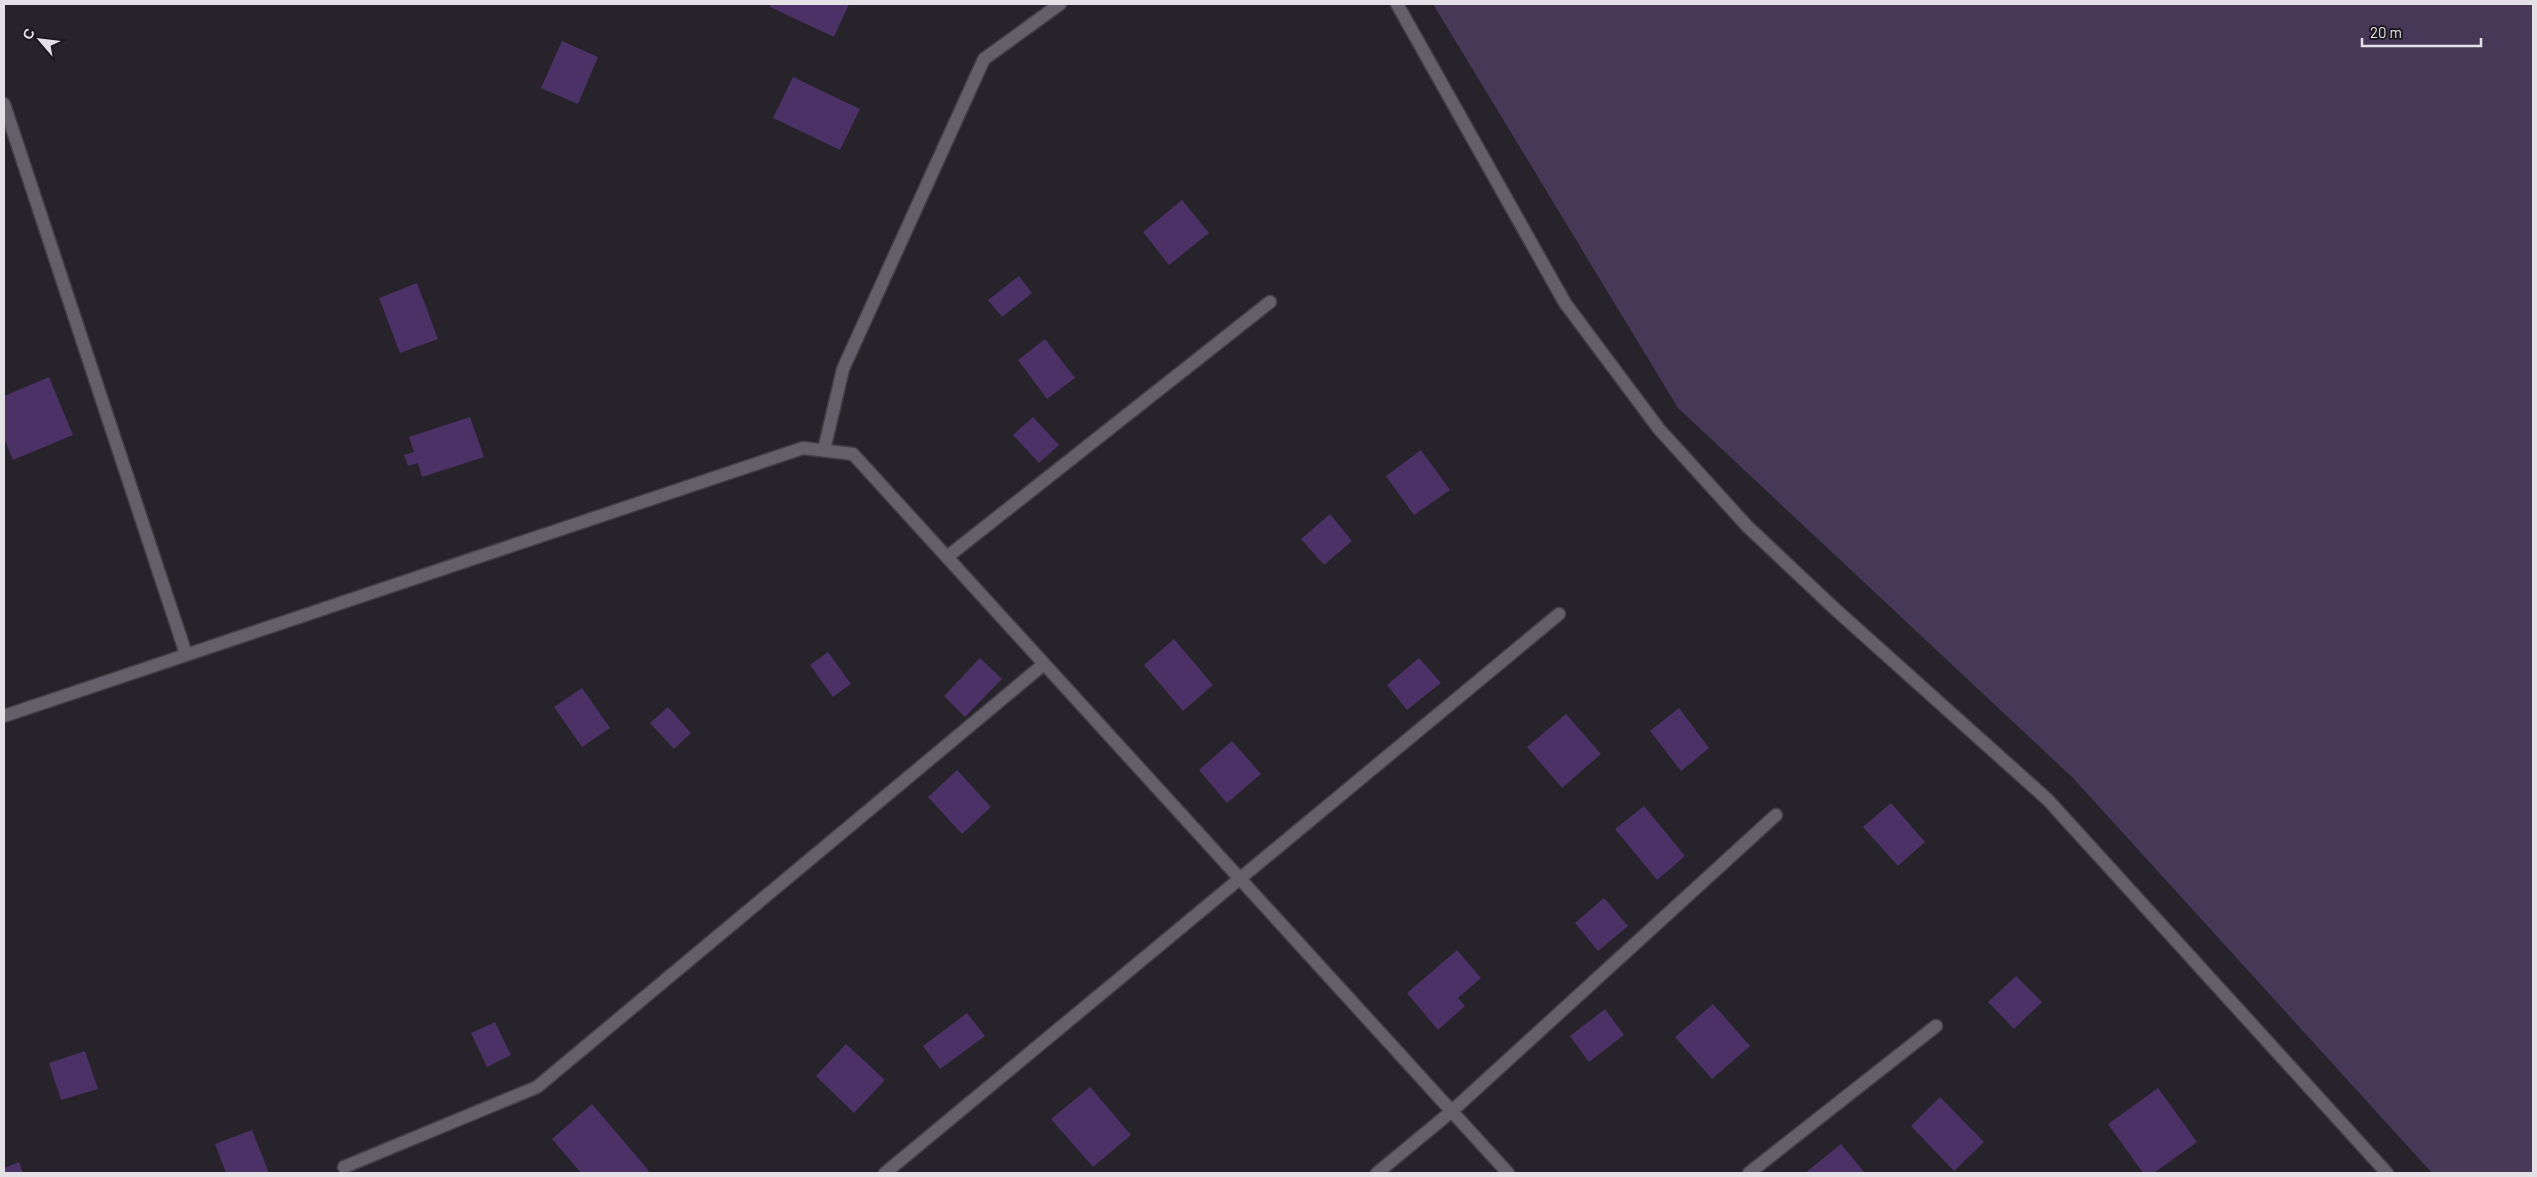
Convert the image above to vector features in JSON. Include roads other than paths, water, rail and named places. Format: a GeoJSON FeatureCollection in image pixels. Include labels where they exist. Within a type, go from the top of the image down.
{"type":"FeatureCollection","features":[{"type":"Feature","properties":{"kind":"street"},"geometry":{"type":"LineString","coordinates":[[824,450],[843,369],[984,59],[1060,4]]}},
{"type":"Feature","properties":{"kind":"street"},"geometry":{"type":"LineString","coordinates":[[1397,4],[1565,303],[1659,429],[1747,526],[1835,609],[2048,800],[2387,1173]]}},
{"type":"Feature","properties":{"kind":"street"},"geometry":{"type":"LineString","coordinates":[[4,104],[186,654]]}},
{"type":"Feature","properties":{"kind":"street"},"geometry":{"type":"LineString","coordinates":[[947,557],[1270,302]]}},
{"type":"Feature","properties":{"kind":"street"},"geometry":{"type":"LineString","coordinates":[[4,716],[803,448],[853,454],[1508,1173]]}},
{"type":"Feature","properties":{"kind":"street"},"geometry":{"type":"LineString","coordinates":[[885,1173],[1559,614]]}},
{"type":"Feature","properties":{"kind":"street"},"geometry":{"type":"LineString","coordinates":[[344,1167],[537,1087],[1044,664]]}},
{"type":"Feature","properties":{"kind":"street"},"geometry":{"type":"LineString","coordinates":[[1377,1173],[1452,1112],[1776,815]]}},
{"type":"Feature","properties":{"kind":"street"},"geometry":{"type":"LineString","coordinates":[[1749,1173],[1936,1026]]}}]}
